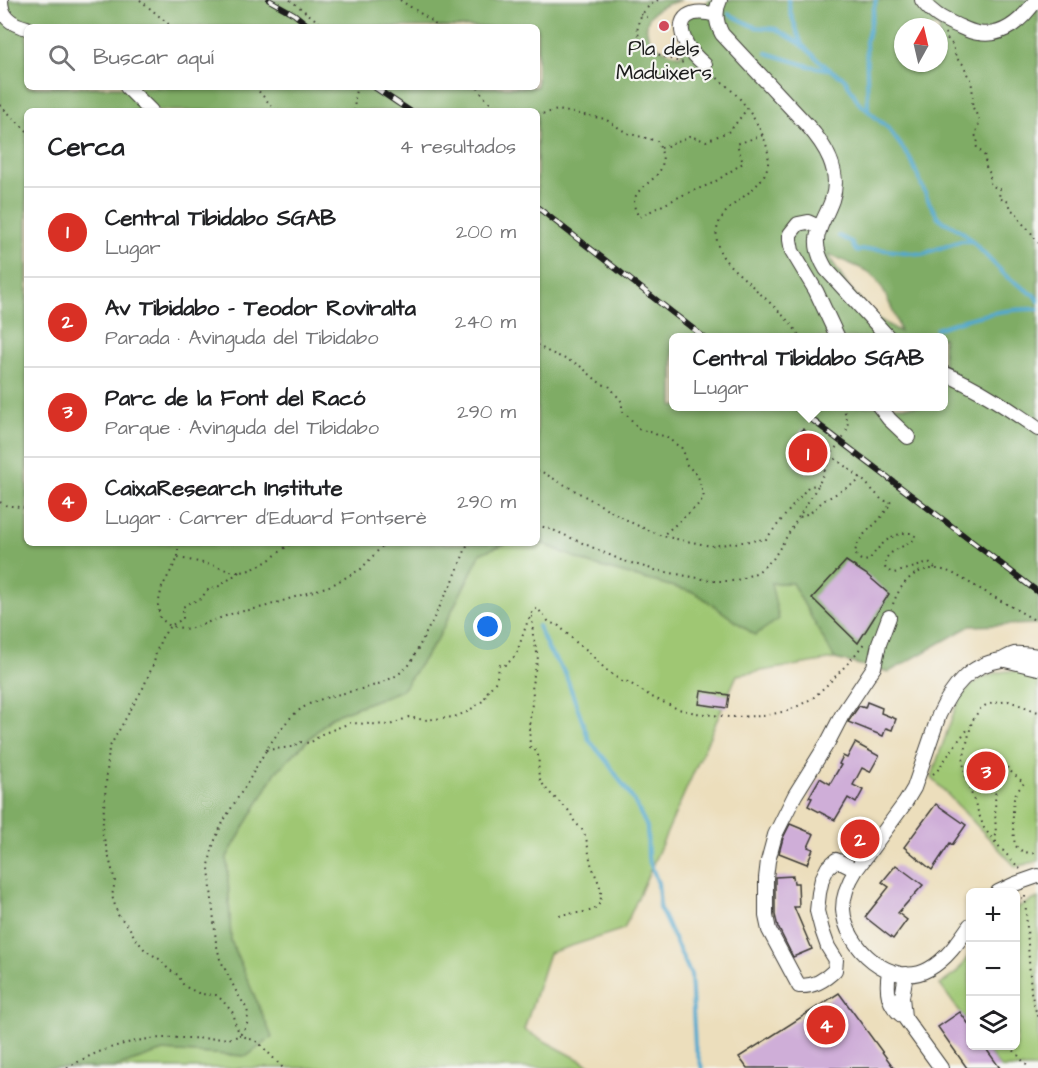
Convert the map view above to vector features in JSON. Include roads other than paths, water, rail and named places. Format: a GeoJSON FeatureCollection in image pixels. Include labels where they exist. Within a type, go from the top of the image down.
{"type":"FeatureCollection","features":[{"type":"Feature","properties":{"kind":"street"},"geometry":{"type":"LineString","coordinates":[[1,0],[6,17],[15,25],[24,27]]}},
{"type":"Feature","properties":{"kind":"street"},"geometry":{"type":"LineString","coordinates":[[720,0],[716,15],[722,34],[807,125],[828,154],[834,172],[834,190],[833,199],[819,227],[817,242],[820,256],[826,269],[884,333]]}},
{"type":"Feature","properties":{"kind":"street"},"geometry":{"type":"LineString","coordinates":[[922,0],[928,9],[944,20],[969,31],[993,34],[1023,17],[1036,0]]}},
{"type":"Feature","properties":{"kind":"street"},"geometry":{"type":"LineString","coordinates":[[705,66],[686,43],[682,32],[683,24],[693,13],[716,15]]}},
{"type":"Feature","properties":{"kind":"street"},"geometry":{"type":"LineString","coordinates":[[130,90],[148,108]]}},
{"type":"Feature","properties":{"kind":"street"},"geometry":{"type":"LineString","coordinates":[[819,227],[808,222],[798,224],[790,234],[790,246],[816,291],[836,333]]}},
{"type":"Feature","properties":{"kind":"street"},"geometry":{"type":"LineString","coordinates":[[948,375],[979,390],[1038,429]]}},
{"type":"Feature","properties":{"kind":"street"},"geometry":{"type":"LineString","coordinates":[[883,411],[908,437]]}},
{"type":"Feature","properties":{"kind":"street"},"geometry":{"type":"LineString","coordinates":[[856,870],[836,860],[828,867],[822,879],[817,911],[828,947],[836,960],[835,970],[819,982],[800,986],[769,930],[766,916],[768,861],[775,835],[795,795],[842,715],[874,667],[889,617]]}},
{"type":"Feature","properties":{"kind":"street"},"geometry":{"type":"LineString","coordinates":[[966,931],[952,950],[930,968],[916,974],[889,970],[877,964],[855,943],[843,909],[848,886],[856,870],[911,794],[939,715],[951,693],[963,678],[993,660],[1014,654],[1038,656]]}},
{"type":"Feature","properties":{"kind":"street"},"geometry":{"type":"LineString","coordinates":[[1003,659],[1038,668]]}},
{"type":"Feature","properties":{"kind":"street"},"geometry":{"type":"LineString","coordinates":[[1006,888],[1038,876]]}},
{"type":"Feature","properties":{"kind":"street"},"geometry":{"type":"LineString","coordinates":[[889,970],[886,985],[894,1008],[904,1017],[941,1068]]}},
{"type":"Feature","properties":{"kind":"street"},"geometry":{"type":"LineString","coordinates":[[904,1017],[902,997],[906,974]]}},
{"type":"Feature","properties":{"kind":"waterway"},"geometry":{"type":"LineString","coordinates":[[788,0],[802,45],[829,69],[845,79],[859,103],[888,128],[910,158],[938,217],[965,234],[1007,277],[1034,295],[1038,301]]}},
{"type":"Feature","properties":{"kind":"waterway"},"geometry":{"type":"LineString","coordinates":[[868,109],[866,42],[876,0]]}},
{"type":"Feature","properties":{"kind":"waterway"},"geometry":{"type":"LineString","coordinates":[[729,14],[755,27],[776,29],[801,44]]}},
{"type":"Feature","properties":{"kind":"waterway"},"geometry":{"type":"LineString","coordinates":[[767,53],[827,69]]}},
{"type":"Feature","properties":{"kind":"waterway"},"geometry":{"type":"LineString","coordinates":[[839,236],[851,242],[856,251],[876,249],[922,254],[961,241],[971,241]]}},
{"type":"Feature","properties":{"kind":"waterway"},"geometry":{"type":"LineString","coordinates":[[936,329],[986,314],[1038,309]]}},
{"type":"Feature","properties":{"kind":"waterway"},"geometry":{"type":"LineString","coordinates":[[538,626],[549,651],[565,673],[589,740],[634,801],[647,827],[648,858],[658,883],[660,909],[691,975],[695,1046],[702,1068]]}},
{"type":"Feature","properties":{"kind":"railway"},"geometry":{"type":"LineString","coordinates":[[269,0],[306,24]]}},
{"type":"Feature","properties":{"kind":"railway"},"geometry":{"type":"LineString","coordinates":[[378,90],[406,108]]}},
{"type":"Feature","properties":{"kind":"railway"},"geometry":{"type":"LineString","coordinates":[[540,209],[699,333]]}},
{"type":"Feature","properties":{"kind":"railway"},"geometry":{"type":"LineString","coordinates":[[801,411],[1038,592]]}},
{"type":"Feature","properties":{"kind":"place","name":"Pla dels Maduixers"},"geometry":{"type":"Point","coordinates":[664,26]}},
{"type":"Feature","properties":{"kind":"place","name":"Central Tibidabo SGAB"},"geometry":{"type":"Point","coordinates":[808,453]}},
{"type":"Feature","properties":{"kind":"place","name":"Parc de la Font del Racó"},"geometry":{"type":"Point","coordinates":[986,771]}},
{"type":"Feature","properties":{"kind":"place","name":"Av Tibidabo - Teodor Roviralta"},"geometry":{"type":"Point","coordinates":[860,839]}},
{"type":"Feature","properties":{"kind":"place","name":"CaixaResearch Institute"},"geometry":{"type":"Point","coordinates":[826,1025]}}]}
